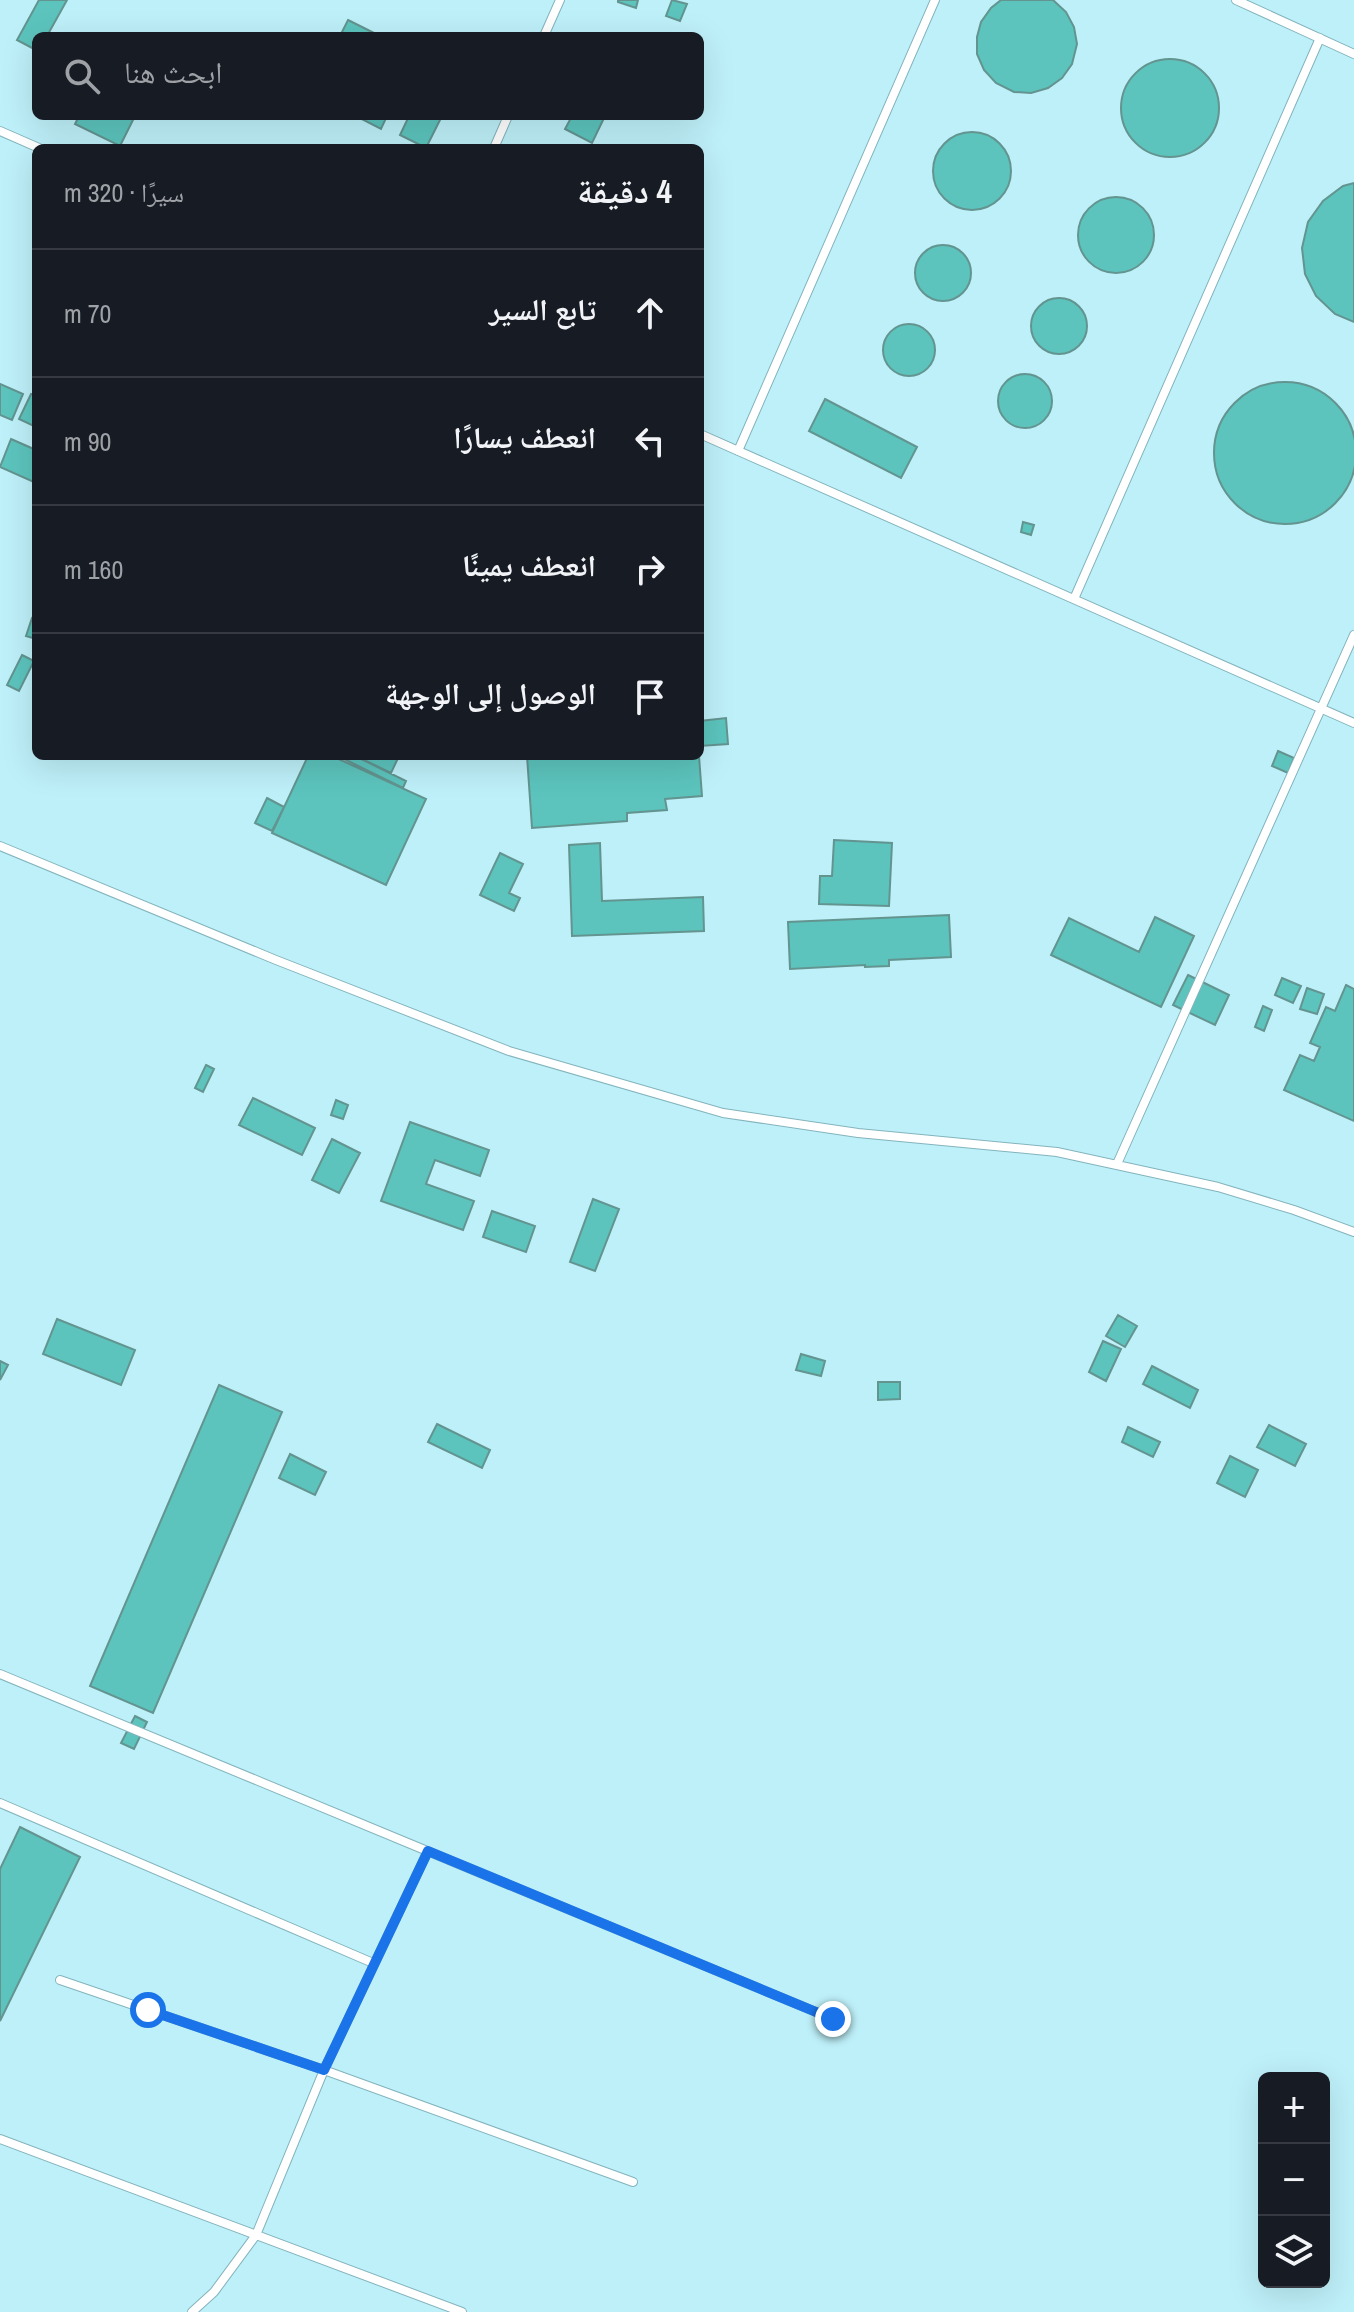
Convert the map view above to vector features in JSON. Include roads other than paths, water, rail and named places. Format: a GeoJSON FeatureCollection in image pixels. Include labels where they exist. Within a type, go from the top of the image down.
{"type":"FeatureCollection","features":[{"type":"Feature","properties":{"kind":"lane"},"geometry":{"type":"LineString","coordinates":[[546,32],[560,0]]}},
{"type":"Feature","properties":{"kind":"lane"},"geometry":{"type":"LineString","coordinates":[[738,451],[935,0]]}},
{"type":"Feature","properties":{"kind":"lane"},"geometry":{"type":"LineString","coordinates":[[1236,0],[1354,54]]}},
{"type":"Feature","properties":{"kind":"lane"},"geometry":{"type":"LineString","coordinates":[[1074,599],[1320,38]]}},
{"type":"Feature","properties":{"kind":"lane"},"geometry":{"type":"LineString","coordinates":[[496,144],[506,120]]}},
{"type":"Feature","properties":{"kind":"lane"},"geometry":{"type":"LineString","coordinates":[[0,131],[32,145]]}},
{"type":"Feature","properties":{"kind":"lane"},"geometry":{"type":"LineString","coordinates":[[704,436],[1354,723]]}},
{"type":"Feature","properties":{"kind":"lane"},"geometry":{"type":"LineString","coordinates":[[1117,1164],[1354,635]]}},
{"type":"Feature","properties":{"kind":"lane"},"geometry":{"type":"LineString","coordinates":[[0,846],[276,960],[509,1051],[723,1113],[858,1133],[1057,1152],[1218,1187],[1354,1232]]}},
{"type":"Feature","properties":{"kind":"lane"},"geometry":{"type":"LineString","coordinates":[[0,1674],[833,2019]]}},
{"type":"Feature","properties":{"kind":"lane"},"geometry":{"type":"LineString","coordinates":[[0,1803],[373,1963]]}},
{"type":"Feature","properties":{"kind":"lane"},"geometry":{"type":"LineString","coordinates":[[192,2312],[214,2292],[256,2235],[324,2070],[428,1851]]}},
{"type":"Feature","properties":{"kind":"lane"},"geometry":{"type":"LineString","coordinates":[[60,1980],[324,2070],[633,2182]]}},
{"type":"Feature","properties":{"kind":"lane"},"geometry":{"type":"LineString","coordinates":[[0,2139],[462,2312]]}}]}
